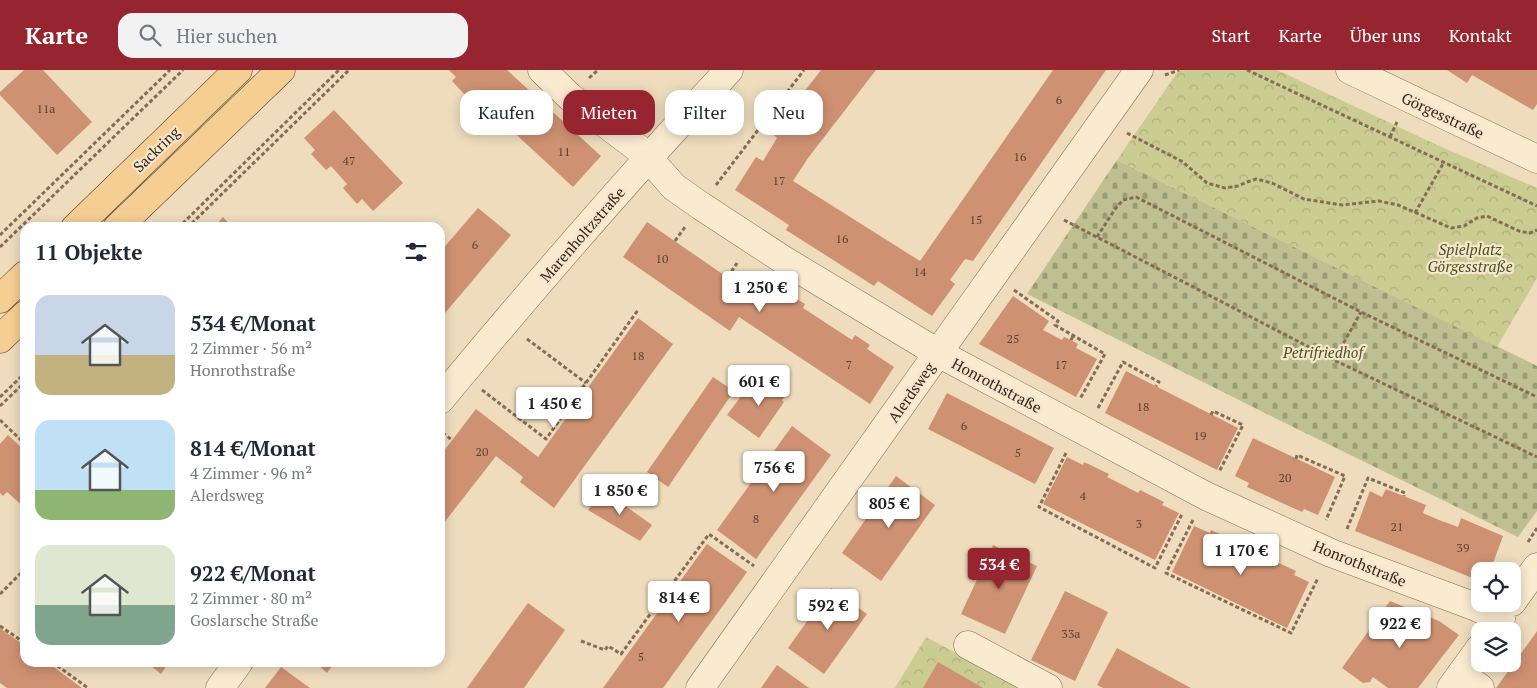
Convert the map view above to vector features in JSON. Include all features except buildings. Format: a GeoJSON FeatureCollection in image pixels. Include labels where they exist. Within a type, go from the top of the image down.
{"type":"FeatureCollection","features":[{"type":"Feature","properties":{"kind":"main road","name":"Sackring"},"geometry":{"type":"LineString","coordinates":[[80,222],[238,70]]}},
{"type":"Feature","properties":{"kind":"main road","name":"Sackring"},"geometry":{"type":"LineString","coordinates":[[123,222],[280,70]]}},
{"type":"Feature","properties":{"kind":"main road"},"geometry":{"type":"LineString","coordinates":[[0,300],[20,280]]}},
{"type":"Feature","properties":{"kind":"main road"},"geometry":{"type":"LineString","coordinates":[[0,339],[20,320]]}},
{"type":"Feature","properties":{"kind":"street","name":"Honrothstraße"},"geometry":{"type":"LineString","coordinates":[[542,70],[570,97],[649,158],[674,186],[700,206],[782,259],[938,353],[1206,496],[1331,553],[1476,607],[1504,614]]}},
{"type":"Feature","properties":{"kind":"street","name":"Marenholtzstraße"},"geometry":{"type":"LineString","coordinates":[[445,409],[507,319],[728,70]]}},
{"type":"Feature","properties":{"kind":"street","name":"Alerdsweg"},"geometry":{"type":"LineString","coordinates":[[700,688],[1139,70]]}},
{"type":"Feature","properties":{"kind":"street","name":"Görgesstraße"},"geometry":{"type":"LineString","coordinates":[[1350,70],[1537,159]]}},
{"type":"Feature","properties":{"kind":"street"},"geometry":{"type":"LineString","coordinates":[[1504,614],[1537,567]]}},
{"type":"Feature","properties":{"kind":"street"},"geometry":{"type":"LineString","coordinates":[[968,645],[1048,688]]}},
{"type":"Feature","properties":{"kind":"street"},"geometry":{"type":"LineString","coordinates":[[220,688],[235,667]]}},
{"type":"Feature","properties":{"kind":"street"},"geometry":{"type":"LineString","coordinates":[[1464,683],[1471,668]]}},
{"type":"Feature","properties":{"kind":"path"},"geometry":{"type":"LineString","coordinates":[[0,235],[170,70]]}},
{"type":"Feature","properties":{"kind":"path"},"geometry":{"type":"LineString","coordinates":[[26,222],[183,70]]}},
{"type":"Feature","properties":{"kind":"path"},"geometry":{"type":"LineString","coordinates":[[184,222],[339,70]]}},
{"type":"Feature","properties":{"kind":"path"},"geometry":{"type":"LineString","coordinates":[[193,222],[349,70]]}},
{"type":"Feature","properties":{"kind":"path"},"geometry":{"type":"LineString","coordinates":[[712,190],[804,70]]}},
{"type":"Feature","properties":{"kind":"path"},"geometry":{"type":"LineString","coordinates":[[1247,70],[1537,206]]}},
{"type":"Feature","properties":{"kind":"path"},"geometry":{"type":"LineString","coordinates":[[1122,130],[1183,162],[1207,183],[1225,188],[1238,186],[1256,179],[1272,182],[1304,199],[1342,205],[1379,201],[1398,205],[1451,228],[1464,226],[1477,218],[1487,216],[1520,231],[1530,233],[1537,230]]}},
{"type":"Feature","properties":{"kind":"path"},"geometry":{"type":"LineString","coordinates":[[1415,213],[1444,162]]}},
{"type":"Feature","properties":{"kind":"path"},"geometry":{"type":"LineString","coordinates":[[1097,237],[1123,200],[1136,197],[1362,312],[1537,398]]}},
{"type":"Feature","properties":{"kind":"path"},"geometry":{"type":"LineString","coordinates":[[1061,219],[1334,360],[1537,457]]}},
{"type":"Feature","properties":{"kind":"path"},"geometry":{"type":"LineString","coordinates":[[0,247],[20,228]]}},
{"type":"Feature","properties":{"kind":"path"},"geometry":{"type":"LineString","coordinates":[[1013,290],[1058,321],[1055,326],[1105,354],[1078,402]]}},
{"type":"Feature","properties":{"kind":"path"},"geometry":{"type":"LineString","coordinates":[[476,385],[546,439],[638,310]]}},
{"type":"Feature","properties":{"kind":"path"},"geometry":{"type":"LineString","coordinates":[[1334,360],[1362,312]]}},
{"type":"Feature","properties":{"kind":"path"},"geometry":{"type":"LineString","coordinates":[[1071,340],[1074,336]]}},
{"type":"Feature","properties":{"kind":"path"},"geometry":{"type":"LineString","coordinates":[[526,338],[586,384]]}},
{"type":"Feature","properties":{"kind":"path"},"geometry":{"type":"LineString","coordinates":[[1096,412],[1123,362],[1159,382],[1156,386]]}},
{"type":"Feature","properties":{"kind":"path"},"geometry":{"type":"LineString","coordinates":[[0,397],[20,378]]}},
{"type":"Feature","properties":{"kind":"path"},"geometry":{"type":"LineString","coordinates":[[0,406],[20,387]]}},
{"type":"Feature","properties":{"kind":"path"},"geometry":{"type":"LineString","coordinates":[[1211,414],[1213,411],[1243,425],[1218,475]]}},
{"type":"Feature","properties":{"kind":"path"},"geometry":{"type":"LineString","coordinates":[[0,420],[20,439]]}},
{"type":"Feature","properties":{"kind":"path"},"geometry":{"type":"LineString","coordinates":[[445,434],[452,440]]}},
{"type":"Feature","properties":{"kind":"path"},"geometry":{"type":"LineString","coordinates":[[1069,448],[1039,507],[1070,524],[1155,568],[1184,511]]}},
{"type":"Feature","properties":{"kind":"path"},"geometry":{"type":"LineString","coordinates":[[1296,459],[1297,454],[1345,476],[1324,524]]}},
{"type":"Feature","properties":{"kind":"path"},"geometry":{"type":"LineString","coordinates":[[1346,532],[1368,478],[1405,493],[1404,496]]}},
{"type":"Feature","properties":{"kind":"path"},"geometry":{"type":"LineString","coordinates":[[1195,517],[1166,573],[1250,612],[1291,634],[1320,574]]}},
{"type":"Feature","properties":{"kind":"path"},"geometry":{"type":"LineString","coordinates":[[1070,524],[1073,519]]}},
{"type":"Feature","properties":{"kind":"path"},"geometry":{"type":"LineString","coordinates":[[581,641],[605,650],[608,646],[621,654],[709,534],[761,571]]}},
{"type":"Feature","properties":{"kind":"path"},"geometry":{"type":"LineString","coordinates":[[1124,552],[1126,546]]}},
{"type":"Feature","properties":{"kind":"path"},"geometry":{"type":"LineString","coordinates":[[0,594],[20,574]]}},
{"type":"Feature","properties":{"kind":"path"},"geometry":{"type":"LineString","coordinates":[[0,626],[20,640]]}},
{"type":"Feature","properties":{"kind":"path"},"geometry":{"type":"LineString","coordinates":[[59,667],[88,688]]}},
{"type":"Feature","properties":{"kind":"green space","name":"Spielplatz Görgesstraße"},"geometry":{"type":"Polygon","coordinates":[[[1179,70],[1277,70],[1437,145],[1537,188],[1537,278],[1497,347],[1117,160],[1179,70]]]}},
{"type":"Feature","properties":{"kind":"green space","name":"Petrifriedhof"},"geometry":{"type":"Polygon","coordinates":[[[1117,160],[1537,366],[1537,511],[1518,537],[1027,294],[1117,160]]]}},
{"type":"Feature","properties":{"kind":"green space"},"geometry":{"type":"Polygon","coordinates":[[[926,637],[1022,688],[895,688],[926,637]]]}}]}
